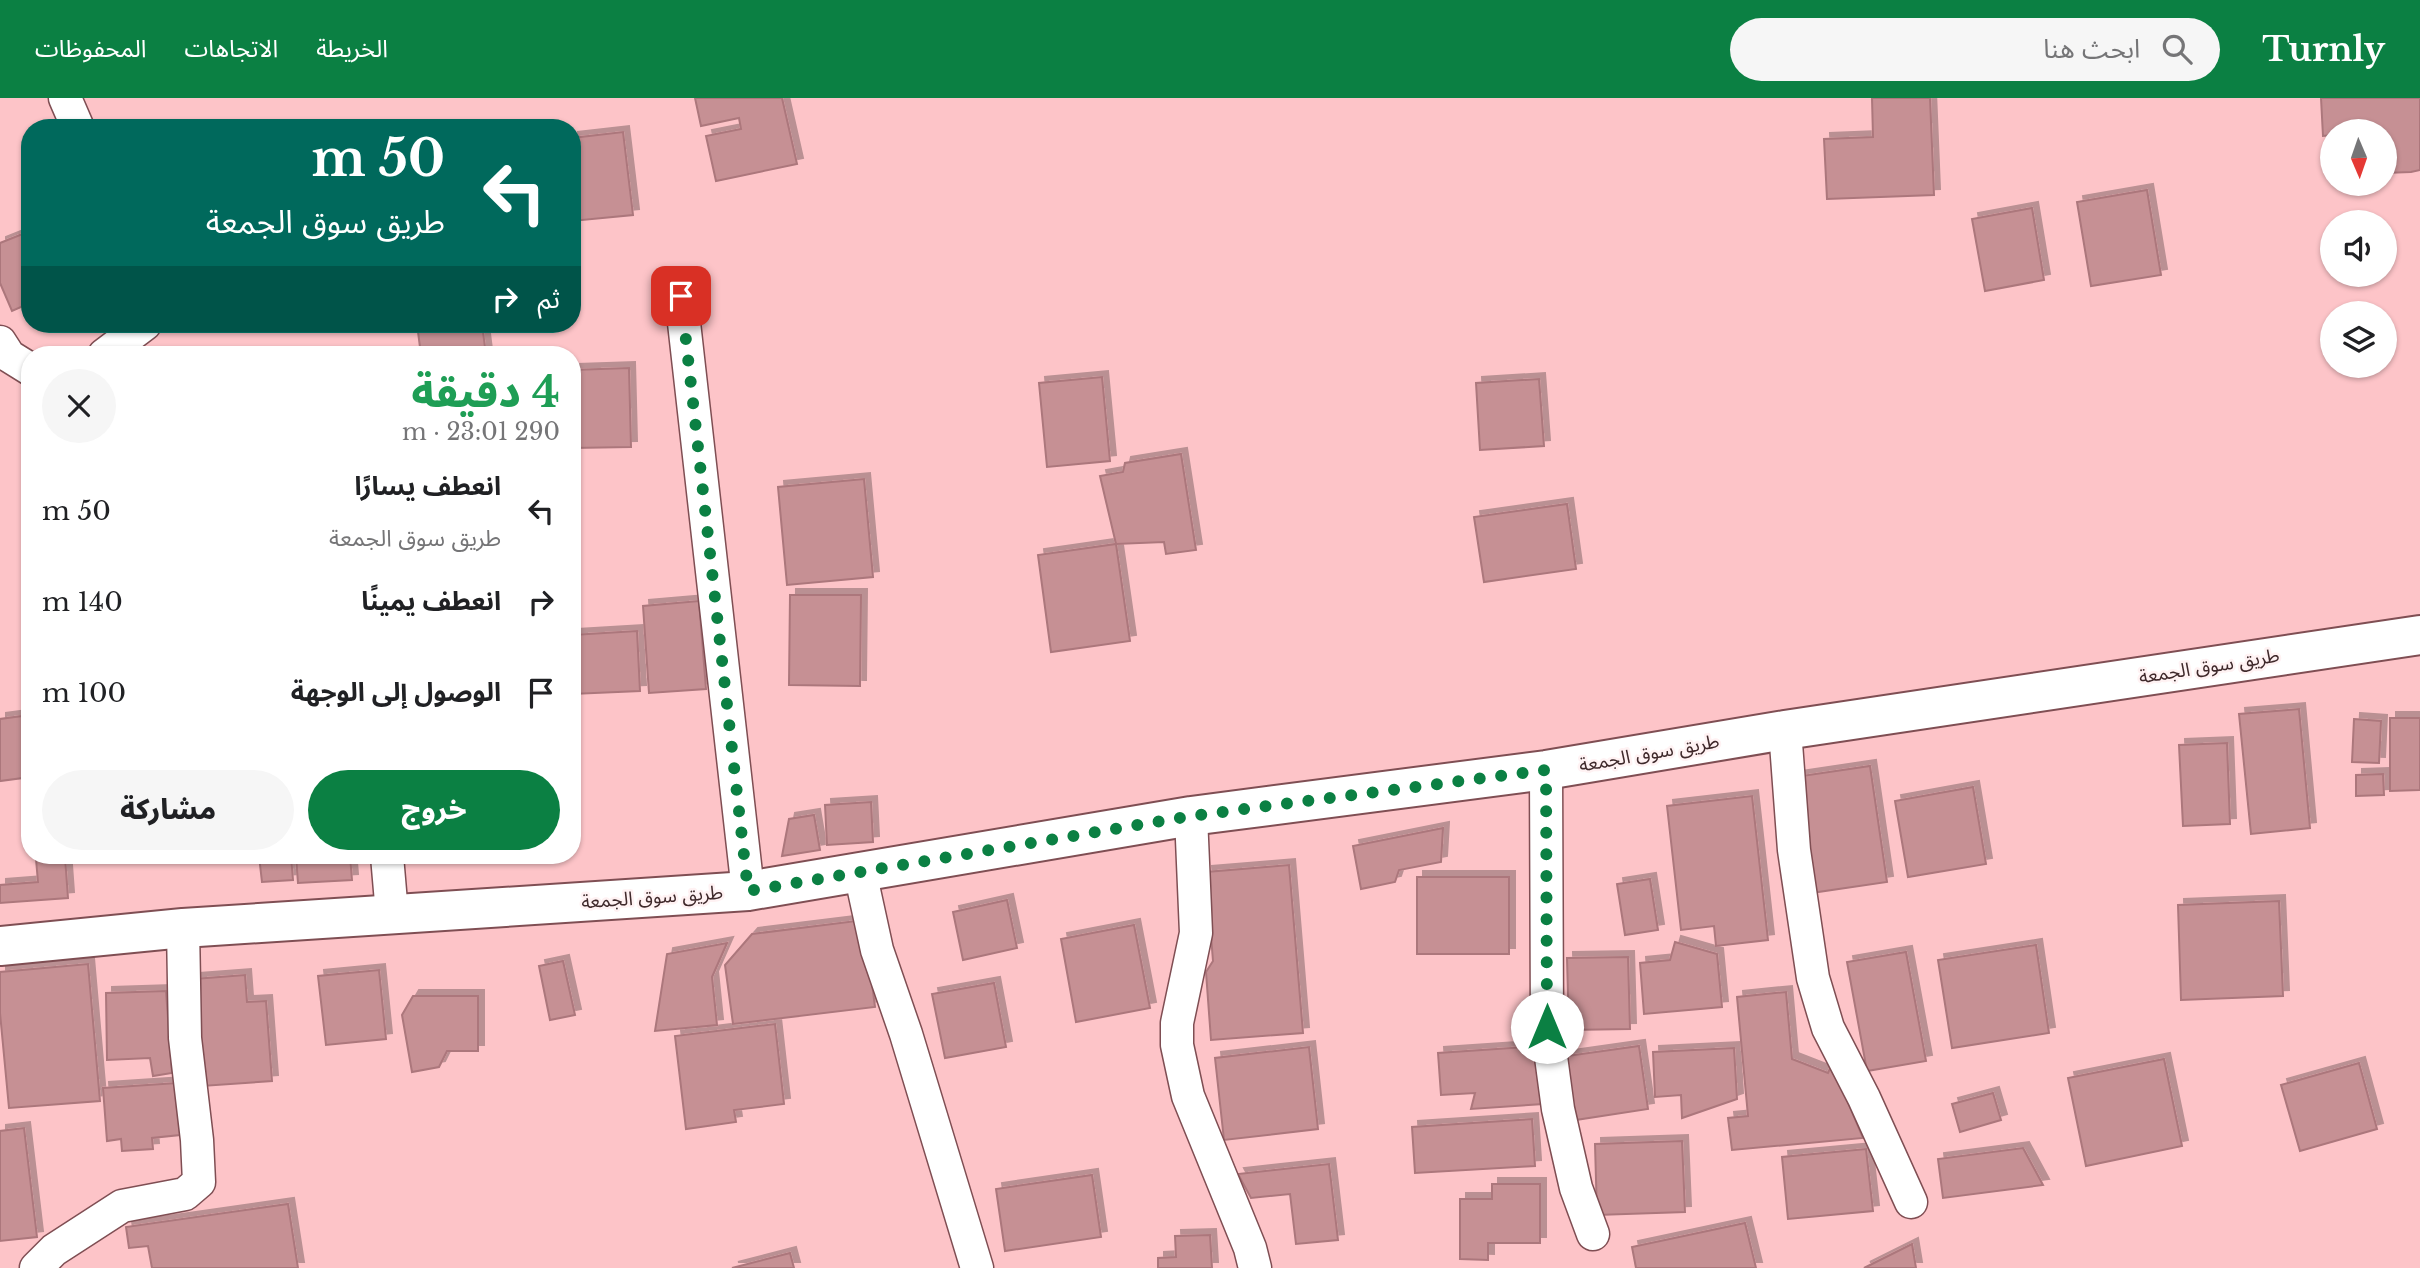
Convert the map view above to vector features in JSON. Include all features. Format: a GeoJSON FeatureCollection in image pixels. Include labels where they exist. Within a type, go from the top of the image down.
{"type":"FeatureCollection","features":[{"type":"Feature","properties":{"kind":"main road","name":"طريق سوق الجمعة"},"geometry":{"type":"LineString","coordinates":[[0,946],[183,928],[748,891],[1191,816],[1546,770],[1785,730],[2420,635]]}},
{"type":"Feature","properties":{"kind":"street"},"geometry":{"type":"LineString","coordinates":[[65,98],[74,119]]}},
{"type":"Feature","properties":{"kind":"street"},"geometry":{"type":"LineString","coordinates":[[681,296],[748,891]]}},
{"type":"Feature","properties":{"kind":"street"},"geometry":{"type":"LineString","coordinates":[[116,346],[133,333]]}},
{"type":"Feature","properties":{"kind":"street"},"geometry":{"type":"LineString","coordinates":[[0,342],[9,356],[21,363]]}},
{"type":"Feature","properties":{"kind":"street"},"geometry":{"type":"LineString","coordinates":[[1785,730],[1794,849],[1813,978],[1828,1028],[1864,1098],[1911,1202]]}},
{"type":"Feature","properties":{"kind":"street"},"geometry":{"type":"LineString","coordinates":[[1546,770],[1547,1027],[1558,1109],[1576,1188],[1593,1234]]}},
{"type":"Feature","properties":{"kind":"street"},"geometry":{"type":"LineString","coordinates":[[1191,816],[1196,933],[1177,1023],[1180,1066],[1188,1096],[1250,1248],[1255,1268]]}},
{"type":"Feature","properties":{"kind":"street"},"geometry":{"type":"LineString","coordinates":[[388,864],[392,914]]}},
{"type":"Feature","properties":{"kind":"street"},"geometry":{"type":"LineString","coordinates":[[860,872],[877,950],[906,1034],[977,1268]]}},
{"type":"Feature","properties":{"kind":"street"},"geometry":{"type":"LineString","coordinates":[[36,1268],[54,1250],[122,1206],[185,1194],[199,1182],[185,1038],[183,928]]}},
{"type":"Feature","properties":{"kind":"building"},"geometry":{"type":"Polygon","coordinates":[[[695,98],[782,98],[797,164],[716,181],[706,136],[741,129],[739,118],[701,126],[695,98]]]}},
{"type":"Feature","properties":{"kind":"building"},"geometry":{"type":"Polygon","coordinates":[[[1872,98],[1930,98],[1934,195],[1827,199],[1824,139],[1873,137],[1872,98]]]}},
{"type":"Feature","properties":{"kind":"building"},"geometry":{"type":"Polygon","coordinates":[[[2321,98],[2420,98],[2420,170],[2398,172],[2398,119],[2322,119],[2321,98]]]}},
{"type":"Feature","properties":{"kind":"building"},"geometry":{"type":"Polygon","coordinates":[[[623,132],[633,215],[581,220],[581,137],[623,132]]]}},
{"type":"Feature","properties":{"kind":"building"},"geometry":{"type":"Polygon","coordinates":[[[2147,190],[2161,275],[2091,286],[2077,202],[2147,190]]]}},
{"type":"Feature","properties":{"kind":"building"},"geometry":{"type":"Polygon","coordinates":[[[2032,208],[2044,280],[1985,291],[1972,219],[2032,208]]]}},
{"type":"Feature","properties":{"kind":"building"},"geometry":{"type":"Polygon","coordinates":[[[21,235],[21,307],[12,311],[0,283],[0,243],[21,235]]]}},
{"type":"Feature","properties":{"kind":"building"},"geometry":{"type":"Polygon","coordinates":[[[418,333],[483,333],[485,346],[420,346],[418,333]]]}},
{"type":"Feature","properties":{"kind":"building"},"geometry":{"type":"Polygon","coordinates":[[[629,368],[631,447],[581,448],[581,370],[629,368]]]}},
{"type":"Feature","properties":{"kind":"building"},"geometry":{"type":"Polygon","coordinates":[[[1102,377],[1110,461],[1047,467],[1039,383],[1102,377]]]}},
{"type":"Feature","properties":{"kind":"building"},"geometry":{"type":"Polygon","coordinates":[[[1539,379],[1544,446],[1480,450],[1476,383],[1539,379]]]}},
{"type":"Feature","properties":{"kind":"building"},"geometry":{"type":"Polygon","coordinates":[[[1181,454],[1196,550],[1166,554],[1164,542],[1116,544],[1100,476],[1123,472],[1125,463],[1181,454]]]}},
{"type":"Feature","properties":{"kind":"building"},"geometry":{"type":"Polygon","coordinates":[[[864,479],[873,577],[787,585],[778,487],[864,479]]]}},
{"type":"Feature","properties":{"kind":"building"},"geometry":{"type":"Polygon","coordinates":[[[1567,504],[1576,569],[1484,582],[1474,517],[1567,504]]]}},
{"type":"Feature","properties":{"kind":"building"},"geometry":{"type":"Polygon","coordinates":[[[1116,544],[1130,641],[1051,652],[1038,555],[1116,544]]]}},
{"type":"Feature","properties":{"kind":"building"},"geometry":{"type":"Polygon","coordinates":[[[790,595],[861,595],[860,686],[789,685],[790,595]]]}},
{"type":"Feature","properties":{"kind":"building"},"geometry":{"type":"Polygon","coordinates":[[[699,601],[706,689],[649,693],[643,606],[699,601]]]}},
{"type":"Feature","properties":{"kind":"building"},"geometry":{"type":"Polygon","coordinates":[[[637,631],[640,691],[581,694],[581,634],[637,631]]]}},
{"type":"Feature","properties":{"kind":"building"},"geometry":{"type":"Polygon","coordinates":[[[2299,709],[2310,828],[2251,834],[2239,714],[2299,709]]]}},
{"type":"Feature","properties":{"kind":"building"},"geometry":{"type":"Polygon","coordinates":[[[21,716],[21,778],[0,781],[0,719],[21,716]]]}},
{"type":"Feature","properties":{"kind":"building"},"geometry":{"type":"Polygon","coordinates":[[[2390,718],[2420,718],[2420,790],[2390,791],[2390,718]]]}},
{"type":"Feature","properties":{"kind":"building"},"geometry":{"type":"Polygon","coordinates":[[[2354,719],[2381,721],[2379,763],[2352,762],[2354,719]]]}},
{"type":"Feature","properties":{"kind":"building"},"geometry":{"type":"Polygon","coordinates":[[[2227,743],[2230,824],[2183,826],[2179,745],[2227,743]]]}},
{"type":"Feature","properties":{"kind":"building"},"geometry":{"type":"Polygon","coordinates":[[[1870,766],[1887,882],[1811,893],[1795,777],[1870,766]]]}},
{"type":"Feature","properties":{"kind":"building"},"geometry":{"type":"Polygon","coordinates":[[[2383,774],[2384,795],[2356,796],[2356,775],[2383,774]]]}},
{"type":"Feature","properties":{"kind":"building"},"geometry":{"type":"Polygon","coordinates":[[[1973,787],[1986,864],[1908,877],[1895,801],[1973,787]]]}},
{"type":"Feature","properties":{"kind":"building"},"geometry":{"type":"Polygon","coordinates":[[[1752,796],[1768,940],[1716,946],[1714,926],[1681,930],[1667,806],[1752,796]]]}},
{"type":"Feature","properties":{"kind":"building"},"geometry":{"type":"Polygon","coordinates":[[[871,802],[873,842],[827,845],[825,805],[871,802]]]}},
{"type":"Feature","properties":{"kind":"building"},"geometry":{"type":"Polygon","coordinates":[[[814,815],[820,850],[782,856],[789,819],[814,815]]]}},
{"type":"Feature","properties":{"kind":"building"},"geometry":{"type":"Polygon","coordinates":[[[1443,828],[1441,862],[1399,870],[1395,882],[1361,889],[1353,846],[1443,828]]]}},
{"type":"Feature","properties":{"kind":"building"},"geometry":{"type":"Polygon","coordinates":[[[36,864],[66,864],[68,898],[0,903],[0,885],[38,882],[36,864]]]}},
{"type":"Feature","properties":{"kind":"building"},"geometry":{"type":"Polygon","coordinates":[[[260,864],[292,864],[293,880],[262,882],[260,864]]]}},
{"type":"Feature","properties":{"kind":"building"},"geometry":{"type":"Polygon","coordinates":[[[297,864],[351,864],[352,880],[298,883],[297,864]]]}},
{"type":"Feature","properties":{"kind":"building"},"geometry":{"type":"Polygon","coordinates":[[[1289,865],[1303,1033],[1211,1040],[1206,972],[1213,961],[1206,872],[1289,865]]]}},
{"type":"Feature","properties":{"kind":"building"},"geometry":{"type":"Polygon","coordinates":[[[1417,877],[1509,877],[1509,954],[1417,954],[1417,877]]]}},
{"type":"Feature","properties":{"kind":"building"},"geometry":{"type":"Polygon","coordinates":[[[1650,879],[1658,930],[1625,935],[1617,884],[1650,879]]]}},
{"type":"Feature","properties":{"kind":"building"},"geometry":{"type":"Polygon","coordinates":[[[1007,900],[1017,948],[963,960],[953,912],[1007,900]]]}},
{"type":"Feature","properties":{"kind":"building"},"geometry":{"type":"Polygon","coordinates":[[[2279,901],[2283,996],[2181,1000],[2178,905],[2279,901]]]}},
{"type":"Feature","properties":{"kind":"building"},"geometry":{"type":"Polygon","coordinates":[[[864,920],[875,1007],[733,1024],[725,965],[752,934],[864,920]]]}},
{"type":"Feature","properties":{"kind":"building"},"geometry":{"type":"Polygon","coordinates":[[[1134,925],[1150,1008],[1076,1022],[1061,939],[1134,925]]]}},
{"type":"Feature","properties":{"kind":"building"},"geometry":{"type":"Polygon","coordinates":[[[1675,942],[1717,954],[1722,1007],[1644,1014],[1640,963],[1670,960],[1675,942]]]}},
{"type":"Feature","properties":{"kind":"building"},"geometry":{"type":"Polygon","coordinates":[[[727,943],[712,977],[717,1025],[655,1031],[667,954],[727,943]]]}},
{"type":"Feature","properties":{"kind":"building"},"geometry":{"type":"Polygon","coordinates":[[[2036,945],[2049,1033],[1952,1048],[1938,960],[2036,945]]]}},
{"type":"Feature","properties":{"kind":"building"},"geometry":{"type":"Polygon","coordinates":[[[1906,952],[1926,1061],[1867,1071],[1847,962],[1906,952]]]}},
{"type":"Feature","properties":{"kind":"building"},"geometry":{"type":"Polygon","coordinates":[[[1628,957],[1630,1029],[1569,1030],[1567,958],[1628,957]]]}},
{"type":"Feature","properties":{"kind":"building"},"geometry":{"type":"Polygon","coordinates":[[[563,961],[575,1015],[550,1020],[539,966],[563,961]]]}},
{"type":"Feature","properties":{"kind":"building"},"geometry":{"type":"Polygon","coordinates":[[[88,964],[100,1101],[9,1108],[0,1013],[0,972],[88,964]]]}},
{"type":"Feature","properties":{"kind":"building"},"geometry":{"type":"Polygon","coordinates":[[[379,970],[386,1039],[326,1045],[318,976],[379,970]]]}},
{"type":"Feature","properties":{"kind":"building"},"geometry":{"type":"Polygon","coordinates":[[[245,975],[247,1002],[266,1001],[272,1081],[202,1086],[194,979],[245,975]]]}},
{"type":"Feature","properties":{"kind":"building"},"geometry":{"type":"Polygon","coordinates":[[[994,983],[1006,1047],[945,1058],[932,994],[994,983]]]}},
{"type":"Feature","properties":{"kind":"building"},"geometry":{"type":"Polygon","coordinates":[[[166,991],[172,1073],[153,1076],[150,1058],[107,1060],[106,993],[166,991]]]}},
{"type":"Feature","properties":{"kind":"building"},"geometry":{"type":"Polygon","coordinates":[[[1786,992],[1792,1059],[1828,1073],[1832,1064],[1863,1138],[1732,1150],[1728,1118],[1748,1116],[1737,997],[1786,992]]]}},
{"type":"Feature","properties":{"kind":"building"},"geometry":{"type":"Polygon","coordinates":[[[413,996],[478,996],[478,1051],[447,1051],[439,1067],[412,1072],[402,1015],[413,996]]]}},
{"type":"Feature","properties":{"kind":"building"},"geometry":{"type":"Polygon","coordinates":[[[775,1024],[784,1104],[734,1110],[736,1122],[686,1129],[675,1036],[775,1024]]]}},
{"type":"Feature","properties":{"kind":"building"},"geometry":{"type":"Polygon","coordinates":[[[1539,1046],[1543,1104],[1471,1109],[1475,1093],[1441,1095],[1438,1053],[1539,1046]]]}},
{"type":"Feature","properties":{"kind":"building"},"geometry":{"type":"Polygon","coordinates":[[[1639,1046],[1648,1109],[1569,1121],[1560,1057],[1639,1046]]]}},
{"type":"Feature","properties":{"kind":"building"},"geometry":{"type":"Polygon","coordinates":[[[1309,1047],[1318,1129],[1224,1140],[1215,1058],[1309,1047]]]}},
{"type":"Feature","properties":{"kind":"building"},"geometry":{"type":"Polygon","coordinates":[[[1734,1048],[1737,1099],[1682,1118],[1681,1095],[1655,1097],[1653,1052],[1734,1048]]]}},
{"type":"Feature","properties":{"kind":"building"},"geometry":{"type":"Polygon","coordinates":[[[2164,1059],[2182,1146],[2086,1166],[2068,1078],[2164,1059]]]}},
{"type":"Feature","properties":{"kind":"building"},"geometry":{"type":"Polygon","coordinates":[[[2359,1063],[2377,1129],[2300,1151],[2281,1085],[2359,1063]]]}},
{"type":"Feature","properties":{"kind":"building"},"geometry":{"type":"Polygon","coordinates":[[[177,1083],[180,1135],[152,1138],[153,1149],[122,1151],[121,1139],[107,1141],[103,1088],[177,1083]]]}},
{"type":"Feature","properties":{"kind":"building"},"geometry":{"type":"Polygon","coordinates":[[[1993,1093],[2001,1120],[1960,1132],[1952,1104],[1993,1093]]]}},
{"type":"Feature","properties":{"kind":"building"},"geometry":{"type":"Polygon","coordinates":[[[1532,1119],[1535,1166],[1415,1173],[1412,1127],[1532,1119]]]}},
{"type":"Feature","properties":{"kind":"building"},"geometry":{"type":"Polygon","coordinates":[[[24,1128],[37,1237],[0,1241],[0,1131],[24,1128]]]}},
{"type":"Feature","properties":{"kind":"building"},"geometry":{"type":"Polygon","coordinates":[[[1682,1141],[1685,1212],[1597,1215],[1595,1144],[1682,1141]]]}},
{"type":"Feature","properties":{"kind":"building"},"geometry":{"type":"Polygon","coordinates":[[[2023,1148],[2043,1185],[1943,1198],[1938,1159],[2023,1148]]]}},
{"type":"Feature","properties":{"kind":"building"},"geometry":{"type":"Polygon","coordinates":[[[1866,1149],[1873,1211],[1788,1219],[1782,1157],[1866,1149]]]}},
{"type":"Feature","properties":{"kind":"building"},"geometry":{"type":"Polygon","coordinates":[[[1329,1164],[1338,1240],[1296,1244],[1290,1194],[1251,1198],[1238,1174],[1329,1164]]]}},
{"type":"Feature","properties":{"kind":"building"},"geometry":{"type":"Polygon","coordinates":[[[1092,1175],[1101,1237],[1005,1251],[996,1189],[1092,1175]]]}},
{"type":"Feature","properties":{"kind":"building"},"geometry":{"type":"Polygon","coordinates":[[[1492,1184],[1540,1184],[1540,1243],[1488,1243],[1488,1260],[1460,1259],[1460,1199],[1492,1199],[1492,1184]]]}},
{"type":"Feature","properties":{"kind":"building"},"geometry":{"type":"Polygon","coordinates":[[[288,1204],[298,1268],[152,1268],[148,1246],[129,1248],[126,1227],[288,1204]]]}},
{"type":"Feature","properties":{"kind":"building"},"geometry":{"type":"Polygon","coordinates":[[[1745,1223],[1756,1268],[1636,1268],[1632,1247],[1745,1223]]]}},
{"type":"Feature","properties":{"kind":"building"},"geometry":{"type":"Polygon","coordinates":[[[1210,1235],[1212,1268],[1158,1268],[1158,1258],[1176,1257],[1175,1236],[1210,1235]]]}},
{"type":"Feature","properties":{"kind":"building"},"geometry":{"type":"Polygon","coordinates":[[[1912,1244],[1916,1268],[1864,1268],[1912,1244]]]}},
{"type":"Feature","properties":{"kind":"building"},"geometry":{"type":"Polygon","coordinates":[[[790,1253],[794,1268],[732,1268],[790,1253]]]}},
{"type":"Feature","properties":{"kind":"route"},"geometry":{"type":"LineString","coordinates":[[681,296],[748,891],[1191,816],[1546,770],[1547,1027]]}}]}
